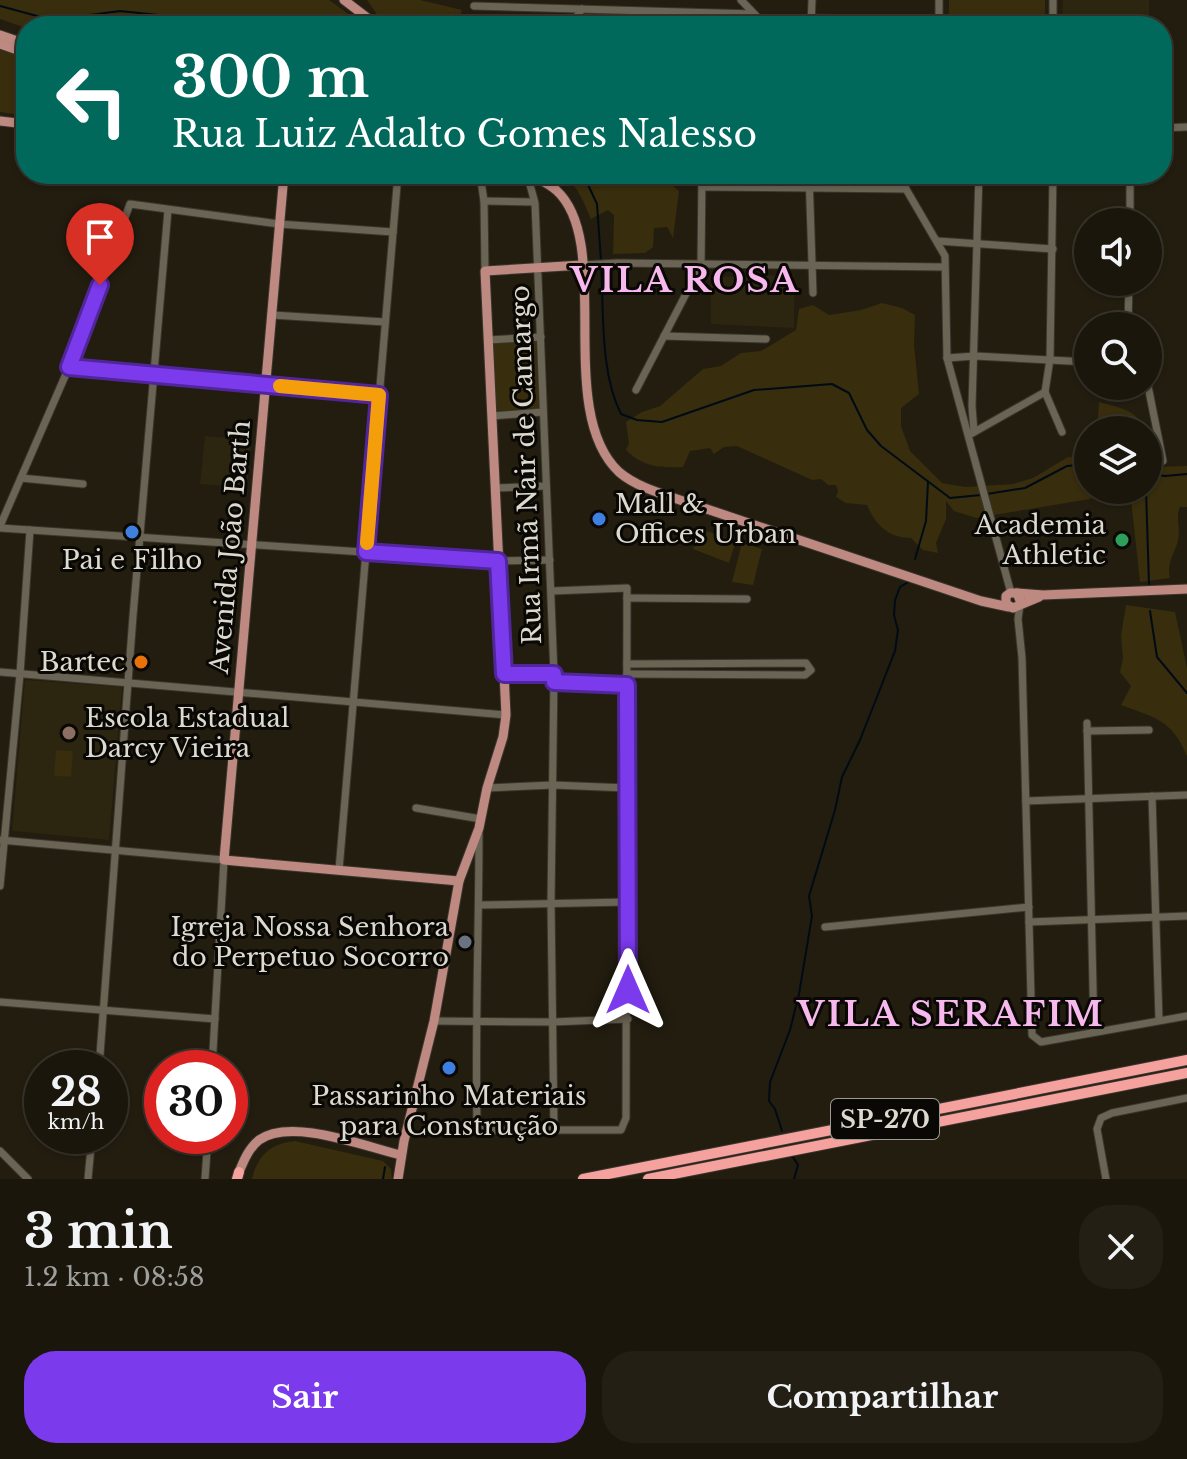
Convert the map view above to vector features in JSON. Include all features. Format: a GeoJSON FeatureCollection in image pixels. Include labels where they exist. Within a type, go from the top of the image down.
{"type":"FeatureCollection","features":[{"type":"Feature","properties":{"kind":"highway","name":"SP-270"},"geometry":{"type":"LineString","coordinates":[[583,1179],[1187,1060]]}},
{"type":"Feature","properties":{"kind":"highway","name":"SP-270"},"geometry":{"type":"LineString","coordinates":[[648,1179],[1187,1073]]}},
{"type":"Feature","properties":{"kind":"main road"},"geometry":{"type":"LineString","coordinates":[[344,0],[365,16]]}},
{"type":"Feature","properties":{"kind":"main road","name":"Avenida João Barth"},"geometry":{"type":"LineString","coordinates":[[224,860],[283,184]]}},
{"type":"Feature","properties":{"kind":"main road"},"geometry":{"type":"LineString","coordinates":[[543,184],[557,191],[569,207],[578,230],[590,414],[601,449],[620,473],[645,488],[676,499],[972,597],[1014,601],[1043,595],[1187,589]]}},
{"type":"Feature","properties":{"kind":"main road"},"geometry":{"type":"LineString","coordinates":[[398,1176],[434,1021],[459,881],[480,823],[506,715],[485,271],[582,265]]}},
{"type":"Feature","properties":{"kind":"main road"},"geometry":{"type":"LineString","coordinates":[[224,860],[459,881]]}},
{"type":"Feature","properties":{"kind":"main road"},"geometry":{"type":"LineString","coordinates":[[239,1177],[247,1154],[259,1140],[275,1132],[297,1131],[321,1135],[401,1155]]}},
{"type":"Feature","properties":{"kind":"main road"},"geometry":{"type":"LineString","coordinates":[[386,1152],[404,1141]]}},
{"type":"Feature","properties":{"kind":"main road"},"geometry":{"type":"LineString","coordinates":[[386,1152],[398,1176]]}},
{"type":"Feature","properties":{"kind":"street"},"geometry":{"type":"LineString","coordinates":[[643,0],[644,11]]}},
{"type":"Feature","properties":{"kind":"street"},"geometry":{"type":"LineString","coordinates":[[741,0],[754,14]]}},
{"type":"Feature","properties":{"kind":"street"},"geometry":{"type":"LineString","coordinates":[[474,6],[537,3],[582,9],[754,14]]}},
{"type":"Feature","properties":{"kind":"street"},"geometry":{"type":"LineString","coordinates":[[577,16],[582,9]]}},
{"type":"Feature","properties":{"kind":"street"},"geometry":{"type":"LineString","coordinates":[[339,870],[397,184]]}},
{"type":"Feature","properties":{"kind":"street"},"geometry":{"type":"LineString","coordinates":[[481,184],[485,271]]}},
{"type":"Feature","properties":{"kind":"street"},"geometry":{"type":"LineString","coordinates":[[518,202],[523,198],[527,184]]}},
{"type":"Feature","properties":{"kind":"street","name":"Rua Irmã Nair de Camargo"},"geometry":{"type":"LineString","coordinates":[[530,184],[538,267],[552,591],[554,1130]]}},
{"type":"Feature","properties":{"kind":"street"},"geometry":{"type":"LineString","coordinates":[[902,184],[945,256],[947,358],[971,434],[1018,619],[1022,658],[1032,1035],[1041,1042],[1187,1016]]}},
{"type":"Feature","properties":{"kind":"street"},"geometry":{"type":"LineString","coordinates":[[971,434],[979,184]]}},
{"type":"Feature","properties":{"kind":"street"},"geometry":{"type":"LineString","coordinates":[[1053,184],[1050,359],[1045,392],[1062,432]]}},
{"type":"Feature","properties":{"kind":"street"},"geometry":{"type":"LineString","coordinates":[[1130,184],[1130,208]]}},
{"type":"Feature","properties":{"kind":"street"},"geometry":{"type":"LineString","coordinates":[[636,390],[701,265],[702,187],[906,189]]}},
{"type":"Feature","properties":{"kind":"street"},"geometry":{"type":"LineString","coordinates":[[809,187],[813,293]]}},
{"type":"Feature","properties":{"kind":"street"},"geometry":{"type":"LineString","coordinates":[[484,201],[534,202]]}},
{"type":"Feature","properties":{"kind":"street"},"geometry":{"type":"LineString","coordinates":[[393,232],[279,224],[130,204],[69,367],[0,527],[498,561],[550,560]]}},
{"type":"Feature","properties":{"kind":"street"},"geometry":{"type":"LineString","coordinates":[[101,1050],[139,537],[168,210]]}},
{"type":"Feature","properties":{"kind":"street"},"geometry":{"type":"LineString","coordinates":[[937,241],[1053,249]]}},
{"type":"Feature","properties":{"kind":"street"},"geometry":{"type":"LineString","coordinates":[[582,265],[944,267]]}},
{"type":"Feature","properties":{"kind":"street"},"geometry":{"type":"LineString","coordinates":[[272,315],[385,322]]}},
{"type":"Feature","properties":{"kind":"street"},"geometry":{"type":"LineString","coordinates":[[664,336],[766,339]]}},
{"type":"Feature","properties":{"kind":"street"},"geometry":{"type":"LineString","coordinates":[[488,340],[541,337]]}},
{"type":"Feature","properties":{"kind":"street"},"geometry":{"type":"LineString","coordinates":[[947,358],[975,356],[1074,361]]}},
{"type":"Feature","properties":{"kind":"street"},"geometry":{"type":"LineString","coordinates":[[69,367],[379,395]]}},
{"type":"Feature","properties":{"kind":"street"},"geometry":{"type":"LineString","coordinates":[[971,434],[1045,392]]}},
{"type":"Feature","properties":{"kind":"street"},"geometry":{"type":"LineString","coordinates":[[1151,400],[1163,461]]}},
{"type":"Feature","properties":{"kind":"street"},"geometry":{"type":"LineString","coordinates":[[492,416],[543,412]]}},
{"type":"Feature","properties":{"kind":"street"},"geometry":{"type":"LineString","coordinates":[[21,478],[83,484]]}},
{"type":"Feature","properties":{"kind":"street"},"geometry":{"type":"LineString","coordinates":[[495,488],[546,486]]}},
{"type":"Feature","properties":{"kind":"street"},"geometry":{"type":"LineString","coordinates":[[0,886],[30,530]]}},
{"type":"Feature","properties":{"kind":"street"},"geometry":{"type":"LineString","coordinates":[[416,808],[480,823],[475,1021],[477,1124],[482,1130],[621,1130],[626,1118],[628,1019],[627,588],[552,591]]}},
{"type":"Feature","properties":{"kind":"street"},"geometry":{"type":"LineString","coordinates":[[627,598],[747,599]]}},
{"type":"Feature","properties":{"kind":"street"},"geometry":{"type":"LineString","coordinates":[[627,664],[806,663],[811,670],[805,675],[627,674]]}},
{"type":"Feature","properties":{"kind":"street"},"geometry":{"type":"LineString","coordinates":[[690,664],[691,674]]}},
{"type":"Feature","properties":{"kind":"street"},"geometry":{"type":"LineString","coordinates":[[750,664],[750,675]]}},
{"type":"Feature","properties":{"kind":"street"},"geometry":{"type":"LineString","coordinates":[[0,672],[506,715]]}},
{"type":"Feature","properties":{"kind":"street"},"geometry":{"type":"LineString","coordinates":[[504,674],[627,685]]}},
{"type":"Feature","properties":{"kind":"street"},"geometry":{"type":"LineString","coordinates":[[1094,1032],[1087,727],[1149,730]]}},
{"type":"Feature","properties":{"kind":"street"},"geometry":{"type":"LineString","coordinates":[[487,788],[553,785],[627,788]]}},
{"type":"Feature","properties":{"kind":"street"},"geometry":{"type":"LineString","coordinates":[[1026,801],[1187,795]]}},
{"type":"Feature","properties":{"kind":"street"},"geometry":{"type":"LineString","coordinates":[[1152,796],[1159,1020]]}},
{"type":"Feature","properties":{"kind":"street"},"geometry":{"type":"LineString","coordinates":[[2,840],[224,860]]}},
{"type":"Feature","properties":{"kind":"street","name":"Avenida João Barth"},"geometry":{"type":"LineString","coordinates":[[213,1050],[224,860]]}},
{"type":"Feature","properties":{"kind":"street"},"geometry":{"type":"LineString","coordinates":[[459,881],[479,883]]}},
{"type":"Feature","properties":{"kind":"street"},"geometry":{"type":"LineString","coordinates":[[480,905],[627,902]]}},
{"type":"Feature","properties":{"kind":"street"},"geometry":{"type":"LineString","coordinates":[[825,927],[1029,907]]}},
{"type":"Feature","properties":{"kind":"street"},"geometry":{"type":"LineString","coordinates":[[1029,922],[1187,916]]}},
{"type":"Feature","properties":{"kind":"street"},"geometry":{"type":"LineString","coordinates":[[0,1002],[215,1019]]}},
{"type":"Feature","properties":{"kind":"street"},"geometry":{"type":"LineString","coordinates":[[434,1021],[628,1019]]}},
{"type":"Feature","properties":{"kind":"street"},"geometry":{"type":"LineString","coordinates":[[1106,1179],[1097,1129],[1101,1118],[1187,1098]]}},
{"type":"Feature","properties":{"kind":"street"},"geometry":{"type":"LineString","coordinates":[[0,1151],[28,1179]]}},
{"type":"Feature","properties":{"kind":"street"},"geometry":{"type":"LineString","coordinates":[[88,1179],[90,1154]]}},
{"type":"Feature","properties":{"kind":"street"},"geometry":{"type":"LineString","coordinates":[[205,1179],[207,1154]]}},
{"type":"Feature","properties":{"kind":"shaded area"},"geometry":{"type":"Polygon","coordinates":[[[0,0],[329,0],[351,16],[16,16],[16,25],[0,19],[0,0]]]}},
{"type":"Feature","properties":{"kind":"shaded area"},"geometry":{"type":"Polygon","coordinates":[[[367,0],[420,0],[462,10],[460,16],[378,16],[367,0]]]}},
{"type":"Feature","properties":{"kind":"shaded area"},"geometry":{"type":"Polygon","coordinates":[[[949,0],[1045,0],[1045,16],[949,16],[949,0]]]}},
{"type":"Feature","properties":{"kind":"shaded area"},"geometry":{"type":"Polygon","coordinates":[[[1063,0],[1149,0],[1149,16],[1062,16],[1063,0]]]}},
{"type":"Feature","properties":{"kind":"shaded area"},"geometry":{"type":"Polygon","coordinates":[[[0,48],[16,53],[16,114],[0,112],[0,48]]]}},
{"type":"Feature","properties":{"kind":"shaded area"},"geometry":{"type":"Polygon","coordinates":[[[572,184],[673,186],[679,191],[673,238],[667,227],[654,228],[653,247],[645,253],[613,254],[614,215],[608,210],[591,219],[572,184]]]}},
{"type":"Feature","properties":{"kind":"shaded area"},"geometry":{"type":"Polygon","coordinates":[[[794,275],[794,328],[711,324],[711,277],[794,275]]]}},
{"type":"Feature","properties":{"kind":"shaded area"},"geometry":{"type":"Polygon","coordinates":[[[882,303],[915,315],[914,345],[919,394],[901,408],[901,426],[910,451],[942,483],[965,487],[1013,484],[1033,478],[1068,457],[1074,457],[1074,502],[976,518],[954,511],[946,501],[946,519],[936,543],[938,553],[923,550],[911,538],[896,536],[884,529],[867,505],[846,503],[836,497],[836,485],[828,485],[821,479],[812,480],[737,446],[724,447],[714,454],[710,448],[690,451],[683,467],[652,465],[626,450],[629,443],[626,422],[660,406],[703,369],[721,366],[741,353],[761,351],[796,330],[799,309],[813,305],[829,315],[882,303]]]}},
{"type":"Feature","properties":{"kind":"shaded area"},"geometry":{"type":"Polygon","coordinates":[[[536,341],[540,408],[496,411],[491,344],[536,341]]]}},
{"type":"Feature","properties":{"kind":"shaded area"},"geometry":{"type":"Polygon","coordinates":[[[1099,402],[1136,416],[1098,416],[1099,402]]]}},
{"type":"Feature","properties":{"kind":"shaded area"},"geometry":{"type":"Polygon","coordinates":[[[205,436],[251,440],[247,488],[200,484],[205,436]]]}},
{"type":"Feature","properties":{"kind":"shaded area"},"geometry":{"type":"Polygon","coordinates":[[[1187,466],[1187,507],[1180,507],[1179,511],[1179,536],[1170,563],[1170,578],[1140,582],[1132,504],[1162,504],[1162,467],[1187,466]]]}},
{"type":"Feature","properties":{"kind":"shaded area"},"geometry":{"type":"Polygon","coordinates":[[[701,529],[736,541],[729,563],[693,549],[701,529]]]}},
{"type":"Feature","properties":{"kind":"shaded area"},"geometry":{"type":"Polygon","coordinates":[[[742,543],[762,549],[753,585],[732,582],[742,543]]]}},
{"type":"Feature","properties":{"kind":"shaded area"},"geometry":{"type":"Polygon","coordinates":[[[1126,605],[1175,612],[1187,668],[1187,756],[1169,727],[1153,717],[1121,705],[1131,686],[1120,672],[1126,605]]]}},
{"type":"Feature","properties":{"kind":"shaded area","name":"Escola Estadual Darcy Vieira"},"geometry":{"type":"Polygon","coordinates":[[[25,680],[122,687],[109,840],[12,831],[25,680]]]}},
{"type":"Feature","properties":{"kind":"shaded area"},"geometry":{"type":"Polygon","coordinates":[[[56,750],[73,751],[71,777],[54,776],[56,750]]]}},
{"type":"Feature","properties":{"kind":"shaded area"},"geometry":{"type":"Polygon","coordinates":[[[295,1141],[383,1161],[391,1169],[392,1179],[252,1179],[257,1164],[266,1152],[295,1141]]]}},
{"type":"Feature","properties":{"kind":"waterway"},"geometry":{"type":"LineString","coordinates":[[0,6],[37,16]]}},
{"type":"Feature","properties":{"kind":"waterway"},"geometry":{"type":"LineString","coordinates":[[82,16],[120,11],[168,16]]}},
{"type":"Feature","properties":{"kind":"waterway"},"geometry":{"type":"LineString","coordinates":[[588,184],[597,204],[601,261]]}},
{"type":"Feature","properties":{"kind":"waterway"},"geometry":{"type":"LineString","coordinates":[[601,267],[606,362],[621,414],[637,420],[662,422],[754,390],[832,384],[849,393],[867,430],[881,446],[950,498],[981,495]]}},
{"type":"Feature","properties":{"kind":"waterway"},"geometry":{"type":"LineString","coordinates":[[987,494],[1025,488],[1074,465]]}},
{"type":"Feature","properties":{"kind":"waterway"},"geometry":{"type":"LineString","coordinates":[[1162,476],[1187,474]]}},
{"type":"Feature","properties":{"kind":"waterway"},"geometry":{"type":"LineString","coordinates":[[915,559],[926,521],[928,482]]}},
{"type":"Feature","properties":{"kind":"waterway"},"geometry":{"type":"LineString","coordinates":[[1146,504],[1149,584]]}},
{"type":"Feature","properties":{"kind":"waterway"},"geometry":{"type":"LineString","coordinates":[[782,1131],[769,1101],[770,1082],[790,1030],[799,994],[812,916],[809,896],[842,777],[895,651],[898,630],[894,615],[895,600],[900,587],[910,581]]}},
{"type":"Feature","properties":{"kind":"waterway"},"geometry":{"type":"LineString","coordinates":[[1150,611],[1157,657],[1187,693]]}},
{"type":"Feature","properties":{"kind":"waterway"},"geometry":{"type":"LineString","coordinates":[[793,1157],[798,1165],[794,1179]]}},
{"type":"Feature","properties":{"kind":"waterway"},"geometry":{"type":"LineString","coordinates":[[383,1179],[385,1167]]}},
{"type":"Feature","properties":{"kind":"slow traffic"},"geometry":{"type":"LineString","coordinates":[[280,386],[379,395],[367,543]]}},
{"type":"Feature","properties":{"kind":"place","name":"Mall & Offices Urban"},"geometry":{"type":"Point","coordinates":[599,519]}},
{"type":"Feature","properties":{"kind":"place","name":"Pai e Filho"},"geometry":{"type":"Point","coordinates":[132,532]}},
{"type":"Feature","properties":{"kind":"place","name":"Academia Athletic"},"geometry":{"type":"Point","coordinates":[1122,540]}},
{"type":"Feature","properties":{"kind":"place","name":"Bartec"},"geometry":{"type":"Point","coordinates":[141,662]}},
{"type":"Feature","properties":{"kind":"place","name":"Escola Estadual Darcy Vieira"},"geometry":{"type":"Point","coordinates":[69,733]}},
{"type":"Feature","properties":{"kind":"place","name":"Igreja Nossa Senhora do Perpetuo Socorro"},"geometry":{"type":"Point","coordinates":[465,942]}},
{"type":"Feature","properties":{"kind":"place","name":"Passarinho Materiais para Construção"},"geometry":{"type":"Point","coordinates":[449,1068]}},
{"type":"Feature","properties":{"kind":"district","name":"VILA ROSA"},"geometry":{"type":"Point","coordinates":[685,280]}},
{"type":"Feature","properties":{"kind":"district","name":"VILA SERAFIM"},"geometry":{"type":"Point","coordinates":[951,1014]}},
{"type":"Feature","properties":{"kind":"route"},"geometry":{"type":"LineString","coordinates":[[100,285],[69,367],[379,395],[366,552],[498,561],[504,674],[554,674],[554,682],[627,685],[628,990]]}}]}
